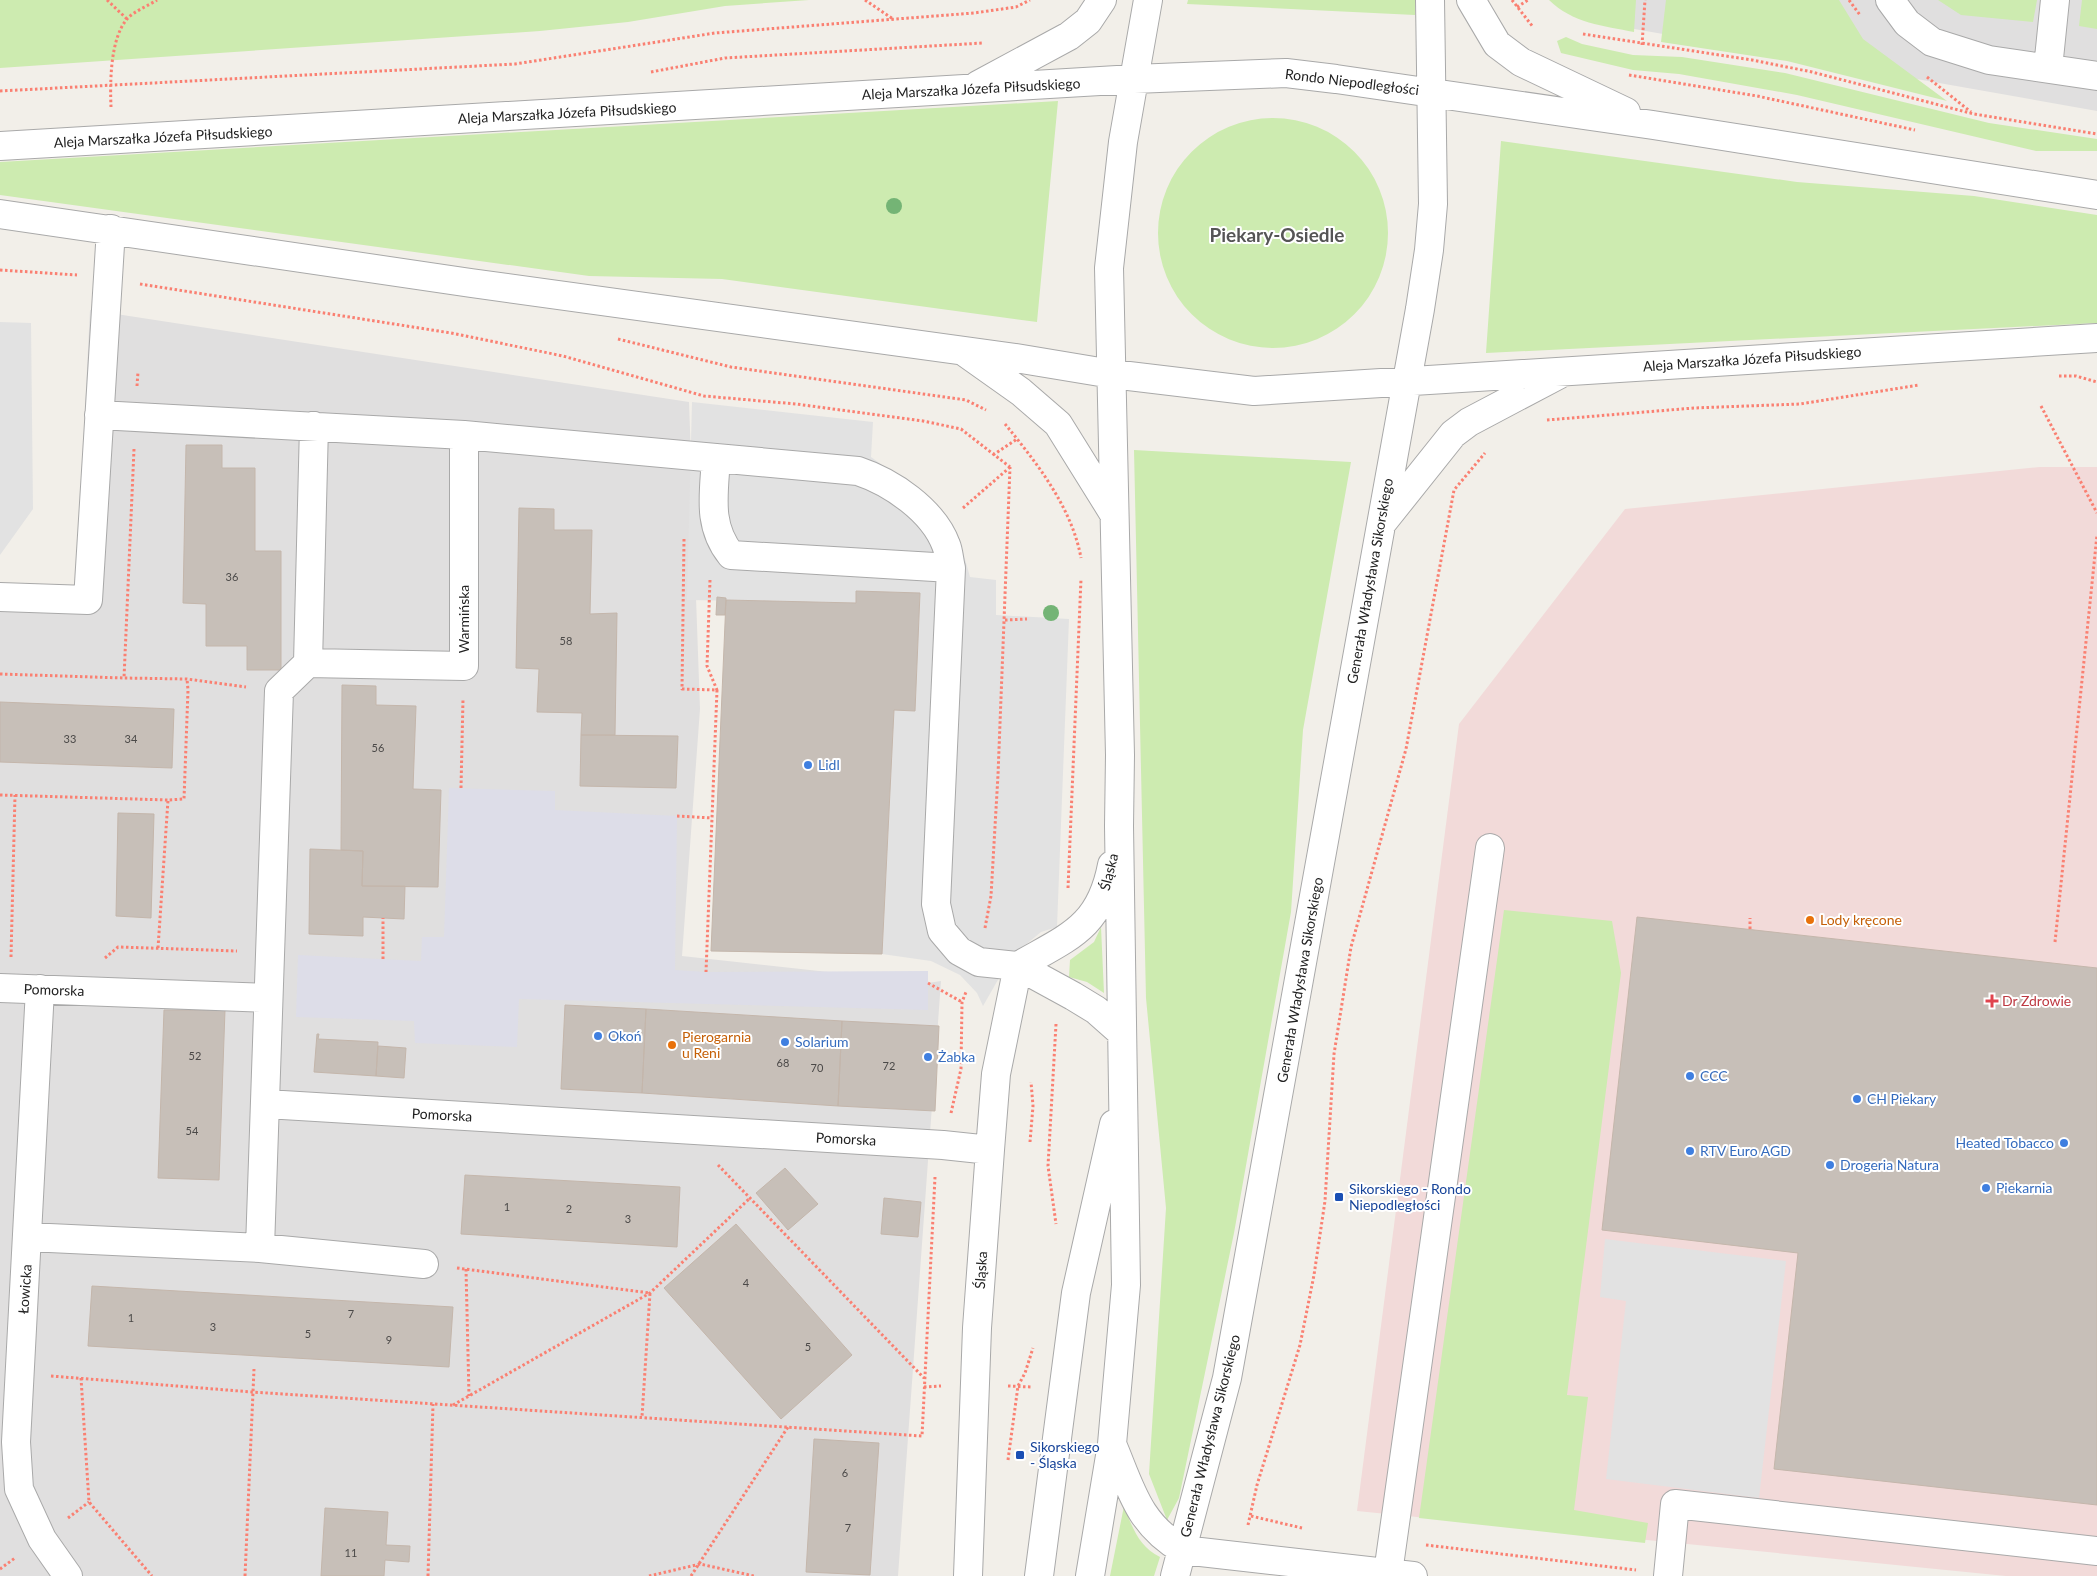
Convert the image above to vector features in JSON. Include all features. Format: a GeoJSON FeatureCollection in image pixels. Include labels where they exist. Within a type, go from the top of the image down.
{"type":"FeatureCollection","features":[{"type":"Feature","properties":{"kind":"street"},"geometry":{"type":"LineString","coordinates":[[970,90],[1069,36],[1088,21],[1102,0]]}},
{"type":"Feature","properties":{"kind":"street"},"geometry":{"type":"LineString","coordinates":[[1090,1576],[1112,1444],[1126,1285],[1119,826],[1120,755],[1108,268],[1123,142],[1148,0]]}},
{"type":"Feature","properties":{"kind":"street"},"geometry":{"type":"LineString","coordinates":[[1430,0],[1430,92],[2097,195]]}},
{"type":"Feature","properties":{"kind":"street"},"geometry":{"type":"LineString","coordinates":[[1471,0],[1497,44],[1521,62],[1653,125]]}},
{"type":"Feature","properties":{"kind":"street"},"geometry":{"type":"LineString","coordinates":[[1890,0],[1907,23],[1932,42],[1989,60],[2097,76]]}},
{"type":"Feature","properties":{"kind":"street"},"geometry":{"type":"LineString","coordinates":[[2048,68],[2055,0]]}},
{"type":"Feature","properties":{"kind":"street","name":"Rondo Niepodległości"},"geometry":{"type":"LineString","coordinates":[[1134,79],[1286,73],[1430,92],[1433,204],[1429,250],[1407,381]]}},
{"type":"Feature","properties":{"kind":"street","name":"Aleja Marszałka Józefa Piłsudskiego"},"geometry":{"type":"LineString","coordinates":[[0,146],[1134,79]]}},
{"type":"Feature","properties":{"kind":"street"},"geometry":{"type":"LineString","coordinates":[[0,214],[481,284],[963,351],[1112,374],[1254,391],[1407,381]]}},
{"type":"Feature","properties":{"kind":"street"},"geometry":{"type":"LineString","coordinates":[[0,597],[88,600],[111,229]]}},
{"type":"Feature","properties":{"kind":"street","name":"Aleja Marszałka Józefa Piłsudskiego"},"geometry":{"type":"LineString","coordinates":[[1407,381],[2097,338]]}},
{"type":"Feature","properties":{"kind":"street"},"geometry":{"type":"LineString","coordinates":[[963,351],[1021,392],[1058,424],[1115,516]]}},
{"type":"Feature","properties":{"kind":"street"},"geometry":{"type":"LineString","coordinates":[[1380,526],[1453,434],[1469,422],[1566,370]]}},
{"type":"Feature","properties":{"kind":"street","name":"Generała Władysława Sikorskiego"},"geometry":{"type":"LineString","coordinates":[[1175,1576],[1227,1378],[1309,933],[1407,381]]}},
{"type":"Feature","properties":{"kind":"street"},"geometry":{"type":"LineString","coordinates":[[99,415],[464,435],[858,471],[881,479],[924,511],[946,544],[951,568],[936,904],[942,931],[959,951],[979,962],[1018,966],[1096,1010],[1122,1033]]}},
{"type":"Feature","properties":{"kind":"street"},"geometry":{"type":"LineString","coordinates":[[260,1248],[266,1104],[267,998],[279,691],[308,663],[314,426]]}},
{"type":"Feature","properties":{"kind":"street","name":"Warmińska"},"geometry":{"type":"LineString","coordinates":[[308,663],[464,666],[464,435]]}},
{"type":"Feature","properties":{"kind":"street"},"geometry":{"type":"LineString","coordinates":[[716,458],[714,522],[721,542],[732,555],[951,568]]}},
{"type":"Feature","properties":{"kind":"street","name":"Śląska"},"geometry":{"type":"LineString","coordinates":[[968,1576],[977,1328],[996,1074],[1018,966],[1070,937],[1094,914],[1108,888],[1119,826]]}},
{"type":"Feature","properties":{"kind":"street"},"geometry":{"type":"LineString","coordinates":[[1112,1444],[1142,1514],[1166,1540],[1183,1550],[1400,1574],[1392,1541],[1490,848]]}},
{"type":"Feature","properties":{"kind":"street","name":"Pomorska"},"geometry":{"type":"LineString","coordinates":[[0,988],[267,998]]}},
{"type":"Feature","properties":{"kind":"street","name":"Łowicka"},"geometry":{"type":"LineString","coordinates":[[40,989],[28,1237],[12,1386],[19,1489],[42,1538],[68,1576]]}},
{"type":"Feature","properties":{"kind":"street"},"geometry":{"type":"LineString","coordinates":[[1039,1576],[1076,1293],[1123,1081]]}},
{"type":"Feature","properties":{"kind":"street","name":"Pomorska"},"geometry":{"type":"LineString","coordinates":[[266,1104],[943,1145],[990,1150]]}},
{"type":"Feature","properties":{"kind":"street"},"geometry":{"type":"LineString","coordinates":[[28,1237],[260,1248],[424,1264]]}},
{"type":"Feature","properties":{"kind":"street"},"geometry":{"type":"LineString","coordinates":[[1668,1575],[1675,1504],[2097,1551]]}},
{"type":"Feature","properties":{"kind":"path"},"geometry":{"type":"LineString","coordinates":[[107,0],[127,19]]}},
{"type":"Feature","properties":{"kind":"path"},"geometry":{"type":"LineString","coordinates":[[113,140],[110,86],[116,39],[127,19],[157,0]]}},
{"type":"Feature","properties":{"kind":"path"},"geometry":{"type":"LineString","coordinates":[[865,0],[894,19]]}},
{"type":"Feature","properties":{"kind":"path"},"geometry":{"type":"LineString","coordinates":[[0,90],[110,86],[515,64],[715,33],[974,13],[1016,7],[1030,0]]}},
{"type":"Feature","properties":{"kind":"path"},"geometry":{"type":"LineString","coordinates":[[1512,0],[1517,7],[1528,0]]}},
{"type":"Feature","properties":{"kind":"path"},"geometry":{"type":"LineString","coordinates":[[1642,45],[1646,0]]}},
{"type":"Feature","properties":{"kind":"path"},"geometry":{"type":"LineString","coordinates":[[1583,34],[1642,45],[1778,65],[1974,114],[2097,134]]}},
{"type":"Feature","properties":{"kind":"path"},"geometry":{"type":"LineString","coordinates":[[1628,75],[1776,100],[1920,132]]}},
{"type":"Feature","properties":{"kind":"path"},"geometry":{"type":"LineString","coordinates":[[0,270],[107,278],[450,333],[563,356],[704,396],[796,404],[923,421],[961,429],[1010,467]]}},
{"type":"Feature","properties":{"kind":"path"},"geometry":{"type":"LineString","coordinates":[[141,293],[142,284]]}},
{"type":"Feature","properties":{"kind":"path"},"geometry":{"type":"LineString","coordinates":[[609,337],[731,367],[966,400],[992,414]]}},
{"type":"Feature","properties":{"kind":"path"},"geometry":{"type":"LineString","coordinates":[[124,678],[138,370]]}},
{"type":"Feature","properties":{"kind":"path"},"geometry":{"type":"LineString","coordinates":[[2057,376],[2076,376],[2097,382]]}},
{"type":"Feature","properties":{"kind":"path"},"geometry":{"type":"LineString","coordinates":[[1544,420],[1694,408],[1800,404],[1927,383]]}},
{"type":"Feature","properties":{"kind":"path"},"geometry":{"type":"LineString","coordinates":[[2041,406],[2097,513]]}},
{"type":"Feature","properties":{"kind":"path"},"geometry":{"type":"LineString","coordinates":[[998,419],[1035,461],[1076,534],[1082,564]]}},
{"type":"Feature","properties":{"kind":"path"},"geometry":{"type":"LineString","coordinates":[[993,455],[1017,439]]}},
{"type":"Feature","properties":{"kind":"path"},"geometry":{"type":"LineString","coordinates":[[1240,1557],[1257,1485],[1300,1345],[1314,1275],[1325,1201],[1334,1054],[1351,947],[1406,749],[1454,490],[1491,447]]}},
{"type":"Feature","properties":{"kind":"path"},"geometry":{"type":"LineString","coordinates":[[938,531],[1010,467]]}},
{"type":"Feature","properties":{"kind":"path"},"geometry":{"type":"LineString","coordinates":[[998,775],[1010,467]]}},
{"type":"Feature","properties":{"kind":"path"},"geometry":{"type":"LineString","coordinates":[[684,530],[682,689],[717,690]]}},
{"type":"Feature","properties":{"kind":"path"},"geometry":{"type":"LineString","coordinates":[[2055,942],[2097,535]]}},
{"type":"Feature","properties":{"kind":"path"},"geometry":{"type":"LineString","coordinates":[[706,972],[717,690],[708,666],[710,578],[732,555]]}},
{"type":"Feature","properties":{"kind":"path"},"geometry":{"type":"LineString","coordinates":[[1068,889],[1073,719],[1081,574]]}},
{"type":"Feature","properties":{"kind":"path"},"geometry":{"type":"LineString","coordinates":[[1005,620],[1027,619]]}},
{"type":"Feature","properties":{"kind":"path"},"geometry":{"type":"LineString","coordinates":[[462,788],[464,666]]}},
{"type":"Feature","properties":{"kind":"path"},"geometry":{"type":"LineString","coordinates":[[0,674],[187,679],[279,691]]}},
{"type":"Feature","properties":{"kind":"path"},"geometry":{"type":"LineString","coordinates":[[0,795],[184,800],[187,679]]}},
{"type":"Feature","properties":{"kind":"path"},"geometry":{"type":"LineString","coordinates":[[11,959],[16,795]]}},
{"type":"Feature","properties":{"kind":"path"},"geometry":{"type":"LineString","coordinates":[[158,948],[168,800]]}},
{"type":"Feature","properties":{"kind":"path"},"geometry":{"type":"LineString","coordinates":[[678,816],[712,818]]}},
{"type":"Feature","properties":{"kind":"path"},"geometry":{"type":"LineString","coordinates":[[383,918],[383,959]]}},
{"type":"Feature","properties":{"kind":"path"},"geometry":{"type":"LineString","coordinates":[[1750,918],[1750,929]]}},
{"type":"Feature","properties":{"kind":"path"},"geometry":{"type":"LineString","coordinates":[[104,959],[118,947],[269,953]]}},
{"type":"Feature","properties":{"kind":"path"},"geometry":{"type":"LineString","coordinates":[[928,983],[962,1002]]}},
{"type":"Feature","properties":{"kind":"path"},"geometry":{"type":"LineString","coordinates":[[1056,1224],[1048,1166],[1052,1127],[1055,1032],[1060,989]]}},
{"type":"Feature","properties":{"kind":"path"},"geometry":{"type":"LineString","coordinates":[[12,1386],[81,1378],[252,1392],[922,1436],[936,1165],[943,1145]]}},
{"type":"Feature","properties":{"kind":"path"},"geometry":{"type":"LineString","coordinates":[[712,1160],[925,1378]]}},
{"type":"Feature","properties":{"kind":"path"},"geometry":{"type":"LineString","coordinates":[[453,1405],[650,1293],[750,1198]]}},
{"type":"Feature","properties":{"kind":"path"},"geometry":{"type":"LineString","coordinates":[[424,1264],[650,1293]]}},
{"type":"Feature","properties":{"kind":"path"},"geometry":{"type":"LineString","coordinates":[[466,1269],[470,1396]]}},
{"type":"Feature","properties":{"kind":"path"},"geometry":{"type":"LineString","coordinates":[[642,1418],[650,1293]]}},
{"type":"Feature","properties":{"kind":"path"},"geometry":{"type":"LineString","coordinates":[[245,1576],[254,1369]]}},
{"type":"Feature","properties":{"kind":"path"},"geometry":{"type":"LineString","coordinates":[[81,1378],[90,1502],[152,1576]]}},
{"type":"Feature","properties":{"kind":"path"},"geometry":{"type":"LineString","coordinates":[[428,1576],[433,1404]]}},
{"type":"Feature","properties":{"kind":"path"},"geometry":{"type":"LineString","coordinates":[[690,1576],[700,1564],[788,1427]]}},
{"type":"Feature","properties":{"kind":"path"},"geometry":{"type":"LineString","coordinates":[[1251,1516],[1308,1529]]}},
{"type":"Feature","properties":{"kind":"path"},"geometry":{"type":"LineString","coordinates":[[1392,1541],[1668,1575]]}},
{"type":"Feature","properties":{"kind":"path"},"geometry":{"type":"LineString","coordinates":[[650,1576],[700,1564],[754,1576]]}},
{"type":"Feature","properties":{"kind":"shaded area"},"geometry":{"type":"Polygon","coordinates":[[[1573,0],[2097,0],[2097,111],[1595,22],[1573,0]]]}},
{"type":"Feature","properties":{"kind":"shaded area"},"geometry":{"type":"Polygon","coordinates":[[[90,310],[689,402],[700,709],[682,956],[928,983],[941,981],[898,1576],[0,1576],[0,585],[76,586],[90,310]]]}},
{"type":"Feature","properties":{"kind":"shaded area"},"geometry":{"type":"Polygon","coordinates":[[[0,322],[31,323],[33,509],[0,555],[0,322]]]}},
{"type":"Feature","properties":{"kind":"shaded area"},"geometry":{"type":"Polygon","coordinates":[[[692,402],[873,422],[871,457],[924,495],[951,527],[961,545],[970,577],[996,580],[996,615],[1069,619],[1057,927],[1041,932],[1011,957],[983,1006],[977,993],[960,975],[931,961],[882,954],[894,710],[915,710],[920,593],[857,591],[856,603],[687,600],[692,402]]]}},
{"type":"Feature","properties":{"kind":"shaded area"},"geometry":{"type":"Polygon","coordinates":[[[2040,467],[2097,467],[2097,1576],[2006,1576],[1357,1511],[1459,724],[1625,509],[2040,467]]]}},
{"type":"Feature","properties":{"kind":"shaded area"},"geometry":{"type":"Polygon","coordinates":[[[449,788],[555,791],[555,810],[677,816],[675,970],[706,972],[928,971],[928,1010],[519,999],[517,1047],[415,1043],[414,1021],[296,1017],[298,955],[421,961],[422,937],[444,937],[449,788]]]}},
{"type":"Feature","properties":{"kind":"shaded area"},"geometry":{"type":"Polygon","coordinates":[[[1605,1239],[1786,1261],[1759,1498],[1606,1479],[1626,1301],[1600,1297],[1605,1239]]]}},
{"type":"Feature","properties":{"kind":"green space"},"geometry":{"type":"Polygon","coordinates":[[[0,0],[809,0],[725,6],[628,22],[540,31],[0,68],[0,0]]]}},
{"type":"Feature","properties":{"kind":"green space"},"geometry":{"type":"Polygon","coordinates":[[[1188,0],[1415,0],[1415,15],[1187,4],[1188,0]]]}},
{"type":"Feature","properties":{"kind":"green space"},"geometry":{"type":"Polygon","coordinates":[[[1549,0],[1636,0],[1634,32],[1578,19],[1558,8],[1549,0]]]}},
{"type":"Feature","properties":{"kind":"green space"},"geometry":{"type":"Polygon","coordinates":[[[1666,0],[1839,0],[1863,39],[1947,101],[1787,61],[1661,42],[1666,0]]]}},
{"type":"Feature","properties":{"kind":"green space"},"geometry":{"type":"Polygon","coordinates":[[[1938,0],[2037,0],[2033,22],[1961,15],[1938,0]]]}},
{"type":"Feature","properties":{"kind":"green space"},"geometry":{"type":"Polygon","coordinates":[[[2082,0],[2097,0],[2097,29],[2079,26],[2082,0]]]}},
{"type":"Feature","properties":{"kind":"green space"},"geometry":{"type":"Polygon","coordinates":[[[1566,37],[1582,44],[1633,55],[1682,57],[1785,73],[1989,123],[2097,139],[2097,151],[2036,151],[1797,95],[1679,74],[1633,70],[1561,53],[1557,41],[1566,37]]]}},
{"type":"Feature","properties":{"kind":"green space"},"geometry":{"type":"Polygon","coordinates":[[[1058,101],[1037,322],[722,279],[589,276],[0,195],[0,162],[1058,101]]]}},
{"type":"Feature","properties":{"kind":"green space"},"geometry":{"type":"Polygon","coordinates":[[[1273,118],[1295,120],[1317,127],[1346,144],[1362,160],[1374,179],[1383,200],[1388,233],[1386,255],[1379,277],[1362,306],[1346,322],[1327,334],[1306,343],[1273,348],[1251,346],[1229,339],[1200,322],[1184,306],[1172,287],[1163,266],[1158,233],[1160,211],[1167,189],[1184,160],[1200,144],[1219,132],[1240,123],[1273,118]]]}},
{"type":"Feature","properties":{"kind":"green space"},"geometry":{"type":"Polygon","coordinates":[[[1501,141],[1797,182],[1974,196],[2097,215],[2097,323],[1486,353],[1501,141]]]}},
{"type":"Feature","properties":{"kind":"green space"},"geometry":{"type":"Polygon","coordinates":[[[1134,450],[1351,462],[1303,730],[1291,912],[1234,1233],[1179,1498],[1167,1520],[1149,1474],[1166,1208],[1146,998],[1134,450]]]}},
{"type":"Feature","properties":{"kind":"green space"},"geometry":{"type":"Polygon","coordinates":[[[1504,910],[1612,921],[1621,973],[1567,1395],[1588,1397],[1574,1510],[1648,1523],[1645,1543],[1419,1518],[1504,910]]]}},
{"type":"Feature","properties":{"kind":"green space"},"geometry":{"type":"Polygon","coordinates":[[[1101,927],[1104,993],[1087,982],[1069,977],[1070,960],[1094,942],[1101,927]]]}},
{"type":"Feature","properties":{"kind":"green space"},"geometry":{"type":"Polygon","coordinates":[[[1124,1506],[1133,1529],[1141,1542],[1160,1557],[1154,1576],[1110,1576],[1124,1506]]]}},
{"type":"Feature","properties":{"kind":"building"},"geometry":{"type":"Polygon","coordinates":[[[186,445],[222,445],[222,468],[255,468],[255,551],[281,551],[281,670],[247,670],[247,646],[206,646],[206,604],[183,603],[186,445]]]}},
{"type":"Feature","properties":{"kind":"building"},"geometry":{"type":"Polygon","coordinates":[[[519,508],[554,509],[554,530],[592,530],[590,614],[617,613],[615,735],[581,735],[582,713],[537,712],[539,669],[516,668],[519,508]]]}},
{"type":"Feature","properties":{"kind":"building"},"geometry":{"type":"Polygon","coordinates":[[[856,591],[920,593],[915,711],[894,710],[882,954],[711,951],[726,600],[856,603],[856,591]]]}},
{"type":"Feature","properties":{"kind":"building"},"geometry":{"type":"Polygon","coordinates":[[[717,597],[726,598],[725,615],[716,615],[717,597]]]}},
{"type":"Feature","properties":{"kind":"building"},"geometry":{"type":"Polygon","coordinates":[[[342,685],[376,686],[376,705],[416,706],[413,789],[441,790],[438,887],[362,886],[363,851],[341,850],[342,685]]]}},
{"type":"Feature","properties":{"kind":"building"},"geometry":{"type":"Polygon","coordinates":[[[0,702],[174,709],[172,768],[0,762],[0,702]]]}},
{"type":"Feature","properties":{"kind":"building"},"geometry":{"type":"Polygon","coordinates":[[[581,735],[678,736],[676,788],[580,786],[581,735]]]}},
{"type":"Feature","properties":{"kind":"building"},"geometry":{"type":"Polygon","coordinates":[[[118,813],[154,814],[151,918],[116,916],[118,813]]]}},
{"type":"Feature","properties":{"kind":"building"},"geometry":{"type":"Polygon","coordinates":[[[310,849],[363,851],[362,886],[405,886],[404,919],[363,917],[363,936],[309,934],[310,849]]]}},
{"type":"Feature","properties":{"kind":"building","name":"CH Piekary"},"geometry":{"type":"Polygon","coordinates":[[[1637,917],[2097,968],[2097,1505],[1774,1469],[1798,1253],[1602,1230],[1637,917]]]}},
{"type":"Feature","properties":{"kind":"building"},"geometry":{"type":"Polygon","coordinates":[[[565,1005],[646,1009],[642,1093],[561,1089],[565,1005]]]}},
{"type":"Feature","properties":{"kind":"building"},"geometry":{"type":"Polygon","coordinates":[[[646,1009],[842,1021],[838,1106],[642,1093],[646,1009]]]}},
{"type":"Feature","properties":{"kind":"building"},"geometry":{"type":"Polygon","coordinates":[[[164,1010],[225,1010],[219,1180],[158,1178],[164,1010]]]}},
{"type":"Feature","properties":{"kind":"building"},"geometry":{"type":"Polygon","coordinates":[[[842,1021],[939,1026],[935,1111],[838,1106],[842,1021]]]}},
{"type":"Feature","properties":{"kind":"building"},"geometry":{"type":"Polygon","coordinates":[[[317,1034],[319,1034],[318,1039],[378,1042],[376,1076],[314,1072],[317,1034]]]}},
{"type":"Feature","properties":{"kind":"building"},"geometry":{"type":"Polygon","coordinates":[[[378,1046],[406,1048],[404,1078],[376,1076],[378,1046]]]}},
{"type":"Feature","properties":{"kind":"building"},"geometry":{"type":"Polygon","coordinates":[[[785,1168],[818,1204],[788,1230],[756,1193],[785,1168]]]}},
{"type":"Feature","properties":{"kind":"building"},"geometry":{"type":"Polygon","coordinates":[[[465,1175],[680,1187],[677,1247],[461,1234],[465,1175]]]}},
{"type":"Feature","properties":{"kind":"building"},"geometry":{"type":"Polygon","coordinates":[[[884,1198],[921,1202],[918,1237],[881,1234],[884,1198]]]}},
{"type":"Feature","properties":{"kind":"building"},"geometry":{"type":"Polygon","coordinates":[[[736,1224],[852,1355],[781,1419],[664,1288],[736,1224]]]}},
{"type":"Feature","properties":{"kind":"building"},"geometry":{"type":"Polygon","coordinates":[[[92,1286],[453,1307],[449,1367],[88,1346],[92,1286]]]}},
{"type":"Feature","properties":{"kind":"building"},"geometry":{"type":"Polygon","coordinates":[[[814,1439],[879,1443],[870,1575],[806,1572],[814,1439]]]}},
{"type":"Feature","properties":{"kind":"building"},"geometry":{"type":"Polygon","coordinates":[[[325,1508],[388,1512],[386,1545],[410,1546],[409,1562],[385,1560],[384,1576],[321,1576],[325,1508]]]}},
{"type":"Feature","properties":{"kind":"place","name":"Lidl"},"geometry":{"type":"Point","coordinates":[808,765]}},
{"type":"Feature","properties":{"kind":"place","name":"Lody kręcone"},"geometry":{"type":"Point","coordinates":[1810,920]}},
{"type":"Feature","properties":{"kind":"place","name":"Dr Zdrowie"},"geometry":{"type":"Point","coordinates":[1992,1001]}},
{"type":"Feature","properties":{"kind":"place","name":"Okoń"},"geometry":{"type":"Point","coordinates":[598,1036]}},
{"type":"Feature","properties":{"kind":"place","name":"Solarium"},"geometry":{"type":"Point","coordinates":[785,1042]}},
{"type":"Feature","properties":{"kind":"place","name":"Pierogarnia u Reni"},"geometry":{"type":"Point","coordinates":[672,1045]}},
{"type":"Feature","properties":{"kind":"place","name":"Żabka"},"geometry":{"type":"Point","coordinates":[928,1057]}},
{"type":"Feature","properties":{"kind":"place","name":"CCC"},"geometry":{"type":"Point","coordinates":[1690,1076]}},
{"type":"Feature","properties":{"kind":"place","name":"CH Piekary"},"geometry":{"type":"Point","coordinates":[1857,1099]}},
{"type":"Feature","properties":{"kind":"place","name":"Heated Tobacco"},"geometry":{"type":"Point","coordinates":[2064,1143]}},
{"type":"Feature","properties":{"kind":"place","name":"RTV Euro AGD"},"geometry":{"type":"Point","coordinates":[1690,1151]}},
{"type":"Feature","properties":{"kind":"place","name":"Drogeria Natura"},"geometry":{"type":"Point","coordinates":[1830,1165]}},
{"type":"Feature","properties":{"kind":"place","name":"Piekarnia"},"geometry":{"type":"Point","coordinates":[1986,1188]}},
{"type":"Feature","properties":{"kind":"place","name":"Sikorskiego - Rondo Niepodległości"},"geometry":{"type":"Point","coordinates":[1339,1197]}},
{"type":"Feature","properties":{"kind":"place","name":"Sikorskiego - Śląska"},"geometry":{"type":"Point","coordinates":[1020,1455]}},
{"type":"Feature","properties":{"kind":"district","name":"Piekary-Osiedle"},"geometry":{"type":"Point","coordinates":[1277,235]}}]}
